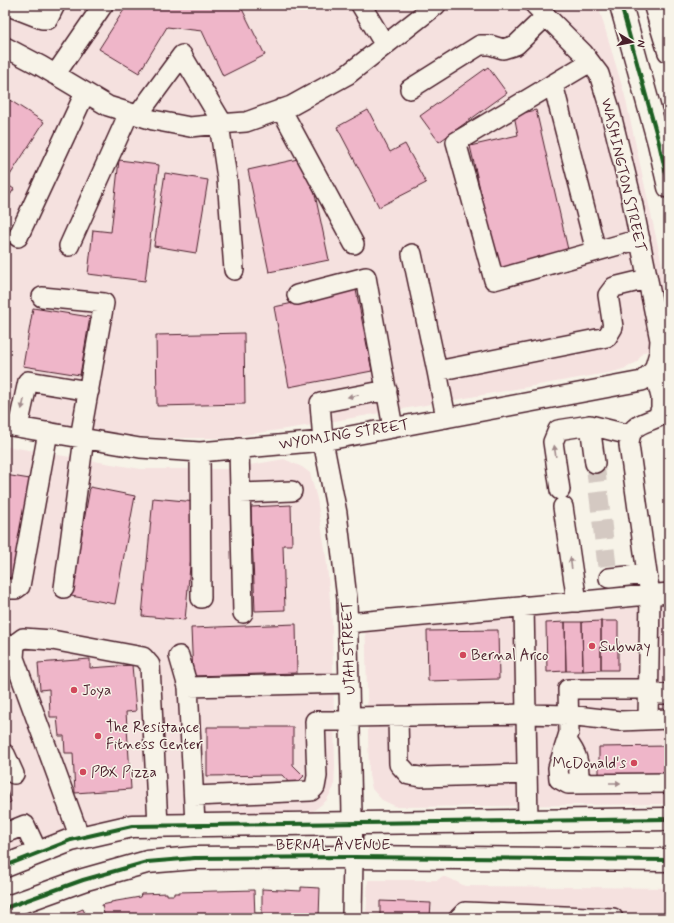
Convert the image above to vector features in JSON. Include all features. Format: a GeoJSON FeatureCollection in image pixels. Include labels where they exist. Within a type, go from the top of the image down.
{"type":"FeatureCollection","features":[{"type":"Feature","properties":{"kind":"main road"},"geometry":{"type":"LineString","coordinates":[[621,5],[659,143],[669,187]]}},
{"type":"Feature","properties":{"kind":"main road"},"geometry":{"type":"LineString","coordinates":[[655,5],[669,51]]}},
{"type":"Feature","properties":{"kind":"main road","name":"BERNAL AVENUE"},"geometry":{"type":"LineString","coordinates":[[5,866],[71,840],[132,826],[669,819]]}},
{"type":"Feature","properties":{"kind":"main road","name":"BERNAL AVENUE"},"geometry":{"type":"LineString","coordinates":[[5,908],[83,880],[147,862],[195,858],[354,857],[669,860]]}},
{"type":"Feature","properties":{"kind":"street"},"geometry":{"type":"LineString","coordinates":[[6,5],[42,19],[48,19],[55,5]]}},
{"type":"Feature","properties":{"kind":"street"},"geometry":{"type":"LineString","coordinates":[[55,75],[103,5]]}},
{"type":"Feature","properties":{"kind":"street"},"geometry":{"type":"LineString","coordinates":[[7,52],[55,75],[108,106],[153,120],[190,127],[246,122],[291,106],[347,75],[436,5]]}},
{"type":"Feature","properties":{"kind":"street"},"geometry":{"type":"LineString","coordinates":[[363,6],[385,45]]}},
{"type":"Feature","properties":{"kind":"street"},"geometry":{"type":"LineString","coordinates":[[410,89],[480,45],[490,45],[503,49],[516,44],[540,11]]}},
{"type":"Feature","properties":{"kind":"street","name":"WASHINGTON STREET"},"geometry":{"type":"LineString","coordinates":[[540,11],[583,52],[599,74],[609,106],[631,196],[660,340],[659,353],[654,370]]}},
{"type":"Feature","properties":{"kind":"street"},"geometry":{"type":"LineString","coordinates":[[69,246],[133,114],[182,55],[221,124],[234,270]]}},
{"type":"Feature","properties":{"kind":"street"},"geometry":{"type":"LineString","coordinates":[[590,62],[456,142],[494,280],[640,239]]}},
{"type":"Feature","properties":{"kind":"street"},"geometry":{"type":"LineString","coordinates":[[553,84],[596,251]]}},
{"type":"Feature","properties":{"kind":"street"},"geometry":{"type":"LineString","coordinates":[[18,237],[85,93]]}},
{"type":"Feature","properties":{"kind":"street"},"geometry":{"type":"LineString","coordinates":[[281,109],[354,244]]}},
{"type":"Feature","properties":{"kind":"street"},"geometry":{"type":"LineString","coordinates":[[412,254],[446,418]]}},
{"type":"Feature","properties":{"kind":"street"},"geometry":{"type":"LineString","coordinates":[[297,295],[366,277],[393,428]]}},
{"type":"Feature","properties":{"kind":"street"},"geometry":{"type":"LineString","coordinates":[[437,371],[607,337],[613,327],[608,295],[614,287],[648,279]]}},
{"type":"Feature","properties":{"kind":"street"},"geometry":{"type":"LineString","coordinates":[[42,297],[104,303],[82,438],[64,588]]}},
{"type":"Feature","properties":{"kind":"street"},"geometry":{"type":"LineString","coordinates":[[648,720],[650,595],[629,445],[630,435],[633,428],[658,417],[661,408],[661,397],[654,370]]}},
{"type":"Feature","properties":{"kind":"street","name":"WYOMING STREET"},"geometry":{"type":"LineString","coordinates":[[11,426],[140,448],[200,452],[324,440],[393,428],[642,381],[654,370]]}},
{"type":"Feature","properties":{"kind":"street"},"geometry":{"type":"LineString","coordinates":[[11,426],[28,381],[89,391]]}},
{"type":"Feature","properties":{"kind":"street","name":"UTAH STREET"},"geometry":{"type":"LineString","coordinates":[[352,918],[354,857],[347,599],[337,513],[324,440],[320,403],[387,390]]}},
{"type":"Feature","properties":{"kind":"street"},"geometry":{"type":"LineString","coordinates":[[576,602],[553,442],[558,430],[590,425],[630,435]]}},
{"type":"Feature","properties":{"kind":"street"},"geometry":{"type":"LineString","coordinates":[[590,425],[595,463]]}},
{"type":"Feature","properties":{"kind":"street"},"geometry":{"type":"LineString","coordinates":[[5,588],[16,589],[20,586],[48,432]]}},
{"type":"Feature","properties":{"kind":"street"},"geometry":{"type":"LineString","coordinates":[[239,448],[243,613]]}},
{"type":"Feature","properties":{"kind":"street"},"geometry":{"type":"LineString","coordinates":[[200,452],[201,598]]}},
{"type":"Feature","properties":{"kind":"street"},"geometry":{"type":"LineString","coordinates":[[240,493],[292,491]]}},
{"type":"Feature","properties":{"kind":"street"},"geometry":{"type":"LineString","coordinates":[[611,598],[608,572],[647,574]]}},
{"type":"Feature","properties":{"kind":"street"},"geometry":{"type":"LineString","coordinates":[[348,623],[669,593]]}},
{"type":"Feature","properties":{"kind":"street"},"geometry":{"type":"LineString","coordinates":[[524,606],[528,821]]}},
{"type":"Feature","properties":{"kind":"street"},"geometry":{"type":"LineString","coordinates":[[80,838],[14,658],[15,644],[22,638],[52,640],[143,657],[150,665],[158,825]]}},
{"type":"Feature","properties":{"kind":"street"},"geometry":{"type":"LineString","coordinates":[[179,656],[188,687],[195,824]]}},
{"type":"Feature","properties":{"kind":"street"},"geometry":{"type":"LineString","coordinates":[[188,687],[349,683]]}},
{"type":"Feature","properties":{"kind":"street"},"geometry":{"type":"LineString","coordinates":[[669,694],[568,689],[569,733],[558,768],[559,779],[568,784],[669,784]]}},
{"type":"Feature","properties":{"kind":"street"},"geometry":{"type":"LineString","coordinates":[[194,796],[310,791],[315,787],[317,776],[315,721],[398,717],[526,714],[568,715],[620,721],[669,719]]}},
{"type":"Feature","properties":{"kind":"street"},"geometry":{"type":"LineString","coordinates":[[398,717],[399,764],[409,774],[421,777],[527,774]]}},
{"type":"Feature","properties":{"kind":"street"},"geometry":{"type":"LineString","coordinates":[[5,754],[14,774]]}},
{"type":"Feature","properties":{"kind":"street"},"geometry":{"type":"LineString","coordinates":[[5,833],[25,825],[38,853]]}},
{"type":"Feature","properties":{"kind":"street"},"geometry":{"type":"LineString","coordinates":[[458,918],[465,912],[613,918]]}},
{"type":"Feature","properties":{"kind":"shaded area"},"geometry":{"type":"Polygon","coordinates":[[[5,5],[598,5],[625,96],[661,260],[669,299],[669,348],[643,352],[637,362],[626,368],[613,372],[312,425],[225,438],[128,436],[5,416],[5,5]]]}},
{"type":"Feature","properties":{"kind":"shaded area"},"geometry":{"type":"Polygon","coordinates":[[[5,446],[141,469],[228,469],[284,459],[302,467],[310,473],[317,499],[326,555],[332,621],[335,767],[334,787],[326,801],[313,811],[163,816],[5,855],[5,446]]]}},
{"type":"Feature","properties":{"kind":"shaded area"},"geometry":{"type":"Polygon","coordinates":[[[669,581],[669,804],[397,807],[382,800],[372,789],[369,775],[365,611],[369,613],[512,597],[535,597],[669,581]]]}},
{"type":"Feature","properties":{"kind":"shaded area"},"geometry":{"type":"Polygon","coordinates":[[[441,877],[451,879],[465,886],[669,888],[669,918],[366,918],[368,880],[438,880],[441,877]]]}},
{"type":"Feature","properties":{"kind":"building"},"geometry":{"type":"Polygon","coordinates":[[[127,5],[240,5],[265,55],[223,76],[202,31],[167,27],[139,73],[99,49],[127,5]]]}},
{"type":"Feature","properties":{"kind":"building"},"geometry":{"type":"Polygon","coordinates":[[[488,67],[507,93],[439,142],[420,116],[488,67]]]}},
{"type":"Feature","properties":{"kind":"building"},"geometry":{"type":"Polygon","coordinates":[[[8,99],[44,122],[5,183],[5,103],[8,99]]]}},
{"type":"Feature","properties":{"kind":"building"},"geometry":{"type":"Polygon","coordinates":[[[368,110],[390,152],[405,144],[426,183],[379,207],[337,127],[368,110]]]}},
{"type":"Feature","properties":{"kind":"building"},"geometry":{"type":"Polygon","coordinates":[[[536,110],[569,254],[499,271],[470,146],[518,135],[514,115],[536,110]]]}},
{"type":"Feature","properties":{"kind":"building"},"geometry":{"type":"Polygon","coordinates":[[[307,157],[329,260],[269,272],[248,170],[307,157]]]}},
{"type":"Feature","properties":{"kind":"building"},"geometry":{"type":"Polygon","coordinates":[[[119,160],[159,165],[145,281],[88,274],[93,230],[111,232],[119,160]]]}},
{"type":"Feature","properties":{"kind":"building"},"geometry":{"type":"Polygon","coordinates":[[[165,173],[208,180],[196,253],[154,246],[165,173]]]}},
{"type":"Feature","properties":{"kind":"building"},"geometry":{"type":"Polygon","coordinates":[[[5,183],[14,189],[5,203],[5,183]]]}},
{"type":"Feature","properties":{"kind":"building"},"geometry":{"type":"Polygon","coordinates":[[[356,290],[372,371],[289,387],[274,307],[356,290]]]}},
{"type":"Feature","properties":{"kind":"building"},"geometry":{"type":"Polygon","coordinates":[[[33,308],[90,317],[80,375],[23,366],[33,308]]]}},
{"type":"Feature","properties":{"kind":"building"},"geometry":{"type":"Polygon","coordinates":[[[244,333],[245,404],[157,406],[156,335],[244,333]]]}},
{"type":"Feature","properties":{"kind":"building"},"geometry":{"type":"Polygon","coordinates":[[[5,475],[30,479],[13,578],[5,577],[5,475]]]}},
{"type":"Feature","properties":{"kind":"building"},"geometry":{"type":"Polygon","coordinates":[[[90,487],[135,496],[115,604],[71,596],[90,487]]]}},
{"type":"Feature","properties":{"kind":"building"},"geometry":{"type":"Polygon","coordinates":[[[153,498],[196,502],[185,620],[142,616],[153,498]]]}},
{"type":"Feature","properties":{"kind":"building"},"geometry":{"type":"Polygon","coordinates":[[[291,505],[292,545],[283,545],[285,610],[255,611],[251,507],[291,505]]]}},
{"type":"Feature","properties":{"kind":"building","name":"Subway"},"geometry":{"type":"Polygon","coordinates":[[[601,621],[601,670],[583,671],[582,622],[601,621]]]}},
{"type":"Feature","properties":{"kind":"building"},"geometry":{"type":"Polygon","coordinates":[[[601,621],[618,621],[618,670],[601,670],[601,621]]]}},
{"type":"Feature","properties":{"kind":"building"},"geometry":{"type":"Polygon","coordinates":[[[565,622],[566,671],[547,672],[546,623],[565,622]]]}},
{"type":"Feature","properties":{"kind":"building"},"geometry":{"type":"Polygon","coordinates":[[[565,622],[582,622],[583,671],[566,671],[565,622]]]}},
{"type":"Feature","properties":{"kind":"building"},"geometry":{"type":"Polygon","coordinates":[[[296,624],[297,673],[193,676],[191,628],[296,624]]]}},
{"type":"Feature","properties":{"kind":"building","name":"Bernal Arco"},"geometry":{"type":"Polygon","coordinates":[[[498,630],[499,679],[428,681],[427,631],[498,630]]]}},
{"type":"Feature","properties":{"kind":"building"},"geometry":{"type":"Polygon","coordinates":[[[90,659],[90,668],[132,665],[136,711],[126,712],[131,789],[75,793],[73,753],[65,753],[64,736],[59,736],[57,717],[50,717],[49,689],[40,690],[38,663],[90,659]]]}},
{"type":"Feature","properties":{"kind":"building"},"geometry":{"type":"Polygon","coordinates":[[[207,727],[293,727],[293,765],[304,776],[293,787],[282,775],[207,776],[207,727]]]}},
{"type":"Feature","properties":{"kind":"building","name":"McDonald's"},"geometry":{"type":"Polygon","coordinates":[[[669,746],[669,780],[599,780],[599,747],[669,746]]]}},
{"type":"Feature","properties":{"kind":"building"},"geometry":{"type":"Polygon","coordinates":[[[5,785],[11,802],[5,805],[5,785]]]}},
{"type":"Feature","properties":{"kind":"building"},"geometry":{"type":"Polygon","coordinates":[[[301,887],[320,888],[319,918],[262,918],[262,889],[301,891],[301,887]]]}},
{"type":"Feature","properties":{"kind":"building"},"geometry":{"type":"Polygon","coordinates":[[[254,890],[255,917],[105,918],[102,905],[140,897],[141,894],[167,893],[167,895],[174,895],[174,893],[179,892],[254,890]]]}},
{"type":"Feature","properties":{"kind":"building"},"geometry":{"type":"Polygon","coordinates":[[[380,901],[431,903],[430,917],[380,915],[380,901]]]}},
{"type":"Feature","properties":{"kind":"building"},"geometry":{"type":"Polygon","coordinates":[[[83,909],[87,918],[61,918],[83,909]]]}},
{"type":"Feature","properties":{"kind":"building"},"geometry":{"type":"Polygon","coordinates":[[[380,915],[430,917],[430,918],[380,918],[380,915]]]}},
{"type":"Feature","properties":{"kind":"tunnel"},"geometry":{"type":"LineString","coordinates":[[595,463],[607,566]]}},
{"type":"Feature","properties":{"kind":"cycle path"},"geometry":{"type":"LineString","coordinates":[[621,5],[659,143],[669,187]]}},
{"type":"Feature","properties":{"kind":"cycle path"},"geometry":{"type":"LineString","coordinates":[[5,866],[71,840],[132,826],[669,819]]}},
{"type":"Feature","properties":{"kind":"cycle path"},"geometry":{"type":"LineString","coordinates":[[5,908],[83,880],[147,862],[195,858],[353,857],[669,860]]}},
{"type":"Feature","properties":{"kind":"place","name":"Subway"},"geometry":{"type":"Point","coordinates":[592,646]}},
{"type":"Feature","properties":{"kind":"place","name":"Bernal Arco"},"geometry":{"type":"Point","coordinates":[463,655]}},
{"type":"Feature","properties":{"kind":"place","name":"Joya"},"geometry":{"type":"Point","coordinates":[74,690]}},
{"type":"Feature","properties":{"kind":"place","name":"The Resistance Fitness Center"},"geometry":{"type":"Point","coordinates":[98,736]}},
{"type":"Feature","properties":{"kind":"place","name":"McDonald's"},"geometry":{"type":"Point","coordinates":[634,763]}},
{"type":"Feature","properties":{"kind":"place","name":"PBX Pizza"},"geometry":{"type":"Point","coordinates":[83,772]}}]}
